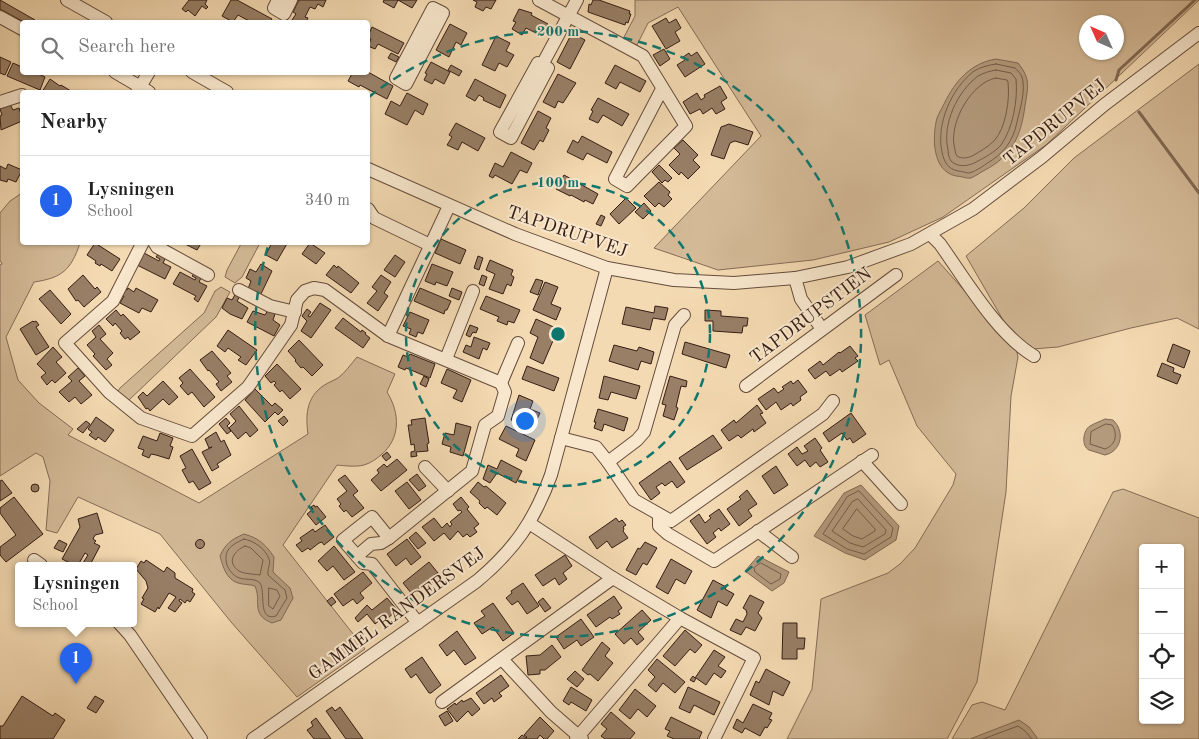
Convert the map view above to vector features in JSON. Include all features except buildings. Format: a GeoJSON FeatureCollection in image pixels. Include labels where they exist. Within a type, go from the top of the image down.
{"type":"FeatureCollection","features":[{"type":"Feature","properties":{"kind":"street"},"geometry":{"type":"LineString","coordinates":[[67,0],[102,20]]}},
{"type":"Feature","properties":{"kind":"street"},"geometry":{"type":"LineString","coordinates":[[278,0],[274,8],[284,14],[291,0]]}},
{"type":"Feature","properties":{"kind":"street"},"geometry":{"type":"LineString","coordinates":[[539,0],[643,56],[686,126],[627,186],[615,179],[662,88]]}},
{"type":"Feature","properties":{"kind":"street"},"geometry":{"type":"LineString","coordinates":[[542,65],[577,0]]}},
{"type":"Feature","properties":{"kind":"street"},"geometry":{"type":"LineString","coordinates":[[439,5],[443,13],[406,84],[396,78],[432,8],[439,5]]}},
{"type":"Feature","properties":{"kind":"street"},"geometry":{"type":"LineString","coordinates":[[0,17],[20,28]]}},
{"type":"Feature","properties":{"kind":"street","name":"TAPDRUPVEJ"},"geometry":{"type":"LineString","coordinates":[[370,170],[515,234],[607,268],[683,281],[734,283],[795,278],[848,266],[911,244],[973,209],[1034,163],[1104,105],[1199,33]]}},
{"type":"Feature","properties":{"kind":"street"},"geometry":{"type":"LineString","coordinates":[[538,62],[542,65],[548,68],[511,138],[500,132],[538,62]]}},
{"type":"Feature","properties":{"kind":"street"},"geometry":{"type":"LineString","coordinates":[[119,75],[141,90]]}},
{"type":"Feature","properties":{"kind":"street"},"geometry":{"type":"LineString","coordinates":[[142,90],[149,75]]}},
{"type":"Feature","properties":{"kind":"street"},"geometry":{"type":"LineString","coordinates":[[197,75],[224,90]]}},
{"type":"Feature","properties":{"kind":"street"},"geometry":{"type":"LineString","coordinates":[[0,102],[20,96]]}},
{"type":"Feature","properties":{"kind":"street"},"geometry":{"type":"LineString","coordinates":[[628,154],[647,166]]}},
{"type":"Feature","properties":{"kind":"street"},"geometry":{"type":"LineString","coordinates":[[388,336],[449,206]]}},
{"type":"Feature","properties":{"kind":"street"},"geometry":{"type":"LineString","coordinates":[[370,212],[374,218],[430,245]]}},
{"type":"Feature","properties":{"kind":"street"},"geometry":{"type":"LineString","coordinates":[[930,234],[940,244],[1005,333],[1023,350],[1034,356]]}},
{"type":"Feature","properties":{"kind":"street"},"geometry":{"type":"LineString","coordinates":[[141,245],[113,301],[65,343],[108,392],[141,418],[192,436],[248,387],[291,325],[297,300],[305,291],[314,288],[325,290],[388,336],[501,383]]}},
{"type":"Feature","properties":{"kind":"street"},"geometry":{"type":"LineString","coordinates":[[156,245],[208,275]]}},
{"type":"Feature","properties":{"kind":"street","name":"GAMMEL RANDERSVEJ"},"geometry":{"type":"LineString","coordinates":[[253,739],[477,581],[498,564],[512,548],[542,499],[551,475],[607,268]]}},
{"type":"Feature","properties":{"kind":"street","name":"TAPDRUPSTIEN"},"geometry":{"type":"LineString","coordinates":[[746,386],[896,275]]}},
{"type":"Feature","properties":{"kind":"street"},"geometry":{"type":"LineString","coordinates":[[795,278],[801,298],[822,329]]}},
{"type":"Feature","properties":{"kind":"street"},"geometry":{"type":"LineString","coordinates":[[239,290],[270,306],[294,312]]}},
{"type":"Feature","properties":{"kind":"street"},"geometry":{"type":"LineString","coordinates":[[446,359],[473,291]]}},
{"type":"Feature","properties":{"kind":"street"},"geometry":{"type":"LineString","coordinates":[[608,462],[637,440],[644,432],[675,325],[684,315]]}},
{"type":"Feature","properties":{"kind":"street"},"geometry":{"type":"LineString","coordinates":[[357,556],[371,544],[381,543],[389,538],[472,471],[485,425],[498,416],[504,392],[501,383],[518,342]]}},
{"type":"Feature","properties":{"kind":"street"},"geometry":{"type":"LineString","coordinates":[[561,438],[596,448],[634,500],[671,521],[823,414],[833,401]]}},
{"type":"Feature","properties":{"kind":"street"},"geometry":{"type":"LineString","coordinates":[[659,515],[659,526],[668,534],[714,561],[867,458],[901,504]]}},
{"type":"Feature","properties":{"kind":"street"},"geometry":{"type":"LineString","coordinates":[[425,468],[448,491]]}},
{"type":"Feature","properties":{"kind":"street"},"geometry":{"type":"LineString","coordinates":[[389,538],[372,517],[343,540],[363,562],[372,564],[418,623]]}},
{"type":"Feature","properties":{"kind":"street"},"geometry":{"type":"LineString","coordinates":[[529,523],[612,578],[754,658],[714,739]]}},
{"type":"Feature","properties":{"kind":"street"},"geometry":{"type":"LineString","coordinates":[[758,531],[792,558]]}},
{"type":"Feature","properties":{"kind":"street"},"geometry":{"type":"LineString","coordinates":[[442,702],[612,578]]}},
{"type":"Feature","properties":{"kind":"street"},"geometry":{"type":"LineString","coordinates":[[502,659],[551,712],[579,738],[680,618]]}},
{"type":"Feature","properties":{"kind":"street"},"geometry":{"type":"LineString","coordinates":[[123,627],[201,739]]}},
{"type":"Feature","properties":{"kind":"shaded area"},"geometry":{"type":"Polygon","coordinates":[[[635,0],[1199,0],[1046,145],[943,217],[889,242],[813,260],[718,270],[654,248],[761,136],[678,7],[648,23],[637,45],[623,39],[635,16],[635,0]]]}},
{"type":"Feature","properties":{"kind":"shaded area"},"geometry":{"type":"Polygon","coordinates":[[[1199,64],[1199,329],[1177,318],[1058,347],[1032,349],[1010,332],[966,256],[1024,208],[1074,158],[1199,64]]]}},
{"type":"Feature","properties":{"kind":"shaded area"},"geometry":{"type":"Polygon","coordinates":[[[20,194],[20,245],[79,245],[73,260],[64,271],[52,278],[34,282],[6,337],[18,380],[39,403],[73,429],[68,435],[199,503],[308,434],[307,412],[312,398],[321,387],[341,376],[357,357],[395,374],[387,392],[396,417],[395,433],[388,448],[381,455],[364,465],[337,465],[283,545],[365,649],[297,697],[231,622],[160,534],[78,497],[57,533],[46,530],[50,481],[43,457],[36,453],[0,476],[0,265],[2,264],[0,260],[0,213],[10,201],[20,194]]]}},
{"type":"Feature","properties":{"kind":"shaded area"},"geometry":{"type":"Polygon","coordinates":[[[240,245],[259,245],[242,277],[235,283],[225,277],[240,245]]]}},
{"type":"Feature","properties":{"kind":"shaded area"},"geometry":{"type":"Polygon","coordinates":[[[938,261],[1012,344],[1016,349],[1018,357],[1011,396],[1006,492],[977,682],[947,739],[787,739],[812,689],[821,599],[888,573],[900,564],[915,548],[953,485],[956,474],[917,426],[889,360],[880,365],[865,315],[938,261]]]}},
{"type":"Feature","properties":{"kind":"shaded area"},"geometry":{"type":"Polygon","coordinates":[[[221,287],[230,292],[216,317],[128,401],[117,393],[120,388],[204,313],[215,291],[221,287]]]}},
{"type":"Feature","properties":{"kind":"shaded area"},"geometry":{"type":"Polygon","coordinates":[[[1123,489],[1199,518],[1199,739],[952,739],[972,705],[982,702],[1005,710],[1113,492],[1123,489]]]}},
{"type":"Feature","properties":{"kind":"water"},"geometry":{"type":"Polygon","coordinates":[[[996,59],[1018,63],[1027,79],[1028,88],[1018,136],[1002,158],[971,178],[948,173],[942,168],[938,160],[934,143],[937,118],[953,88],[965,74],[979,64],[996,59]]]}},
{"type":"Feature","properties":{"kind":"water"},"geometry":{"type":"Polygon","coordinates":[[[1105,419],[1113,420],[1117,424],[1120,440],[1111,453],[1105,455],[1086,448],[1084,438],[1088,428],[1105,419]]]}},
{"type":"Feature","properties":{"kind":"water"},"geometry":{"type":"Polygon","coordinates":[[[861,485],[899,526],[896,540],[865,560],[845,553],[814,536],[844,493],[861,485]]]}},
{"type":"Feature","properties":{"kind":"water"},"geometry":{"type":"Polygon","coordinates":[[[244,534],[262,542],[268,549],[274,557],[273,572],[290,588],[293,598],[281,620],[272,623],[261,616],[255,586],[240,584],[234,581],[228,576],[224,568],[220,556],[224,548],[229,542],[244,534]]]}},
{"type":"Feature","properties":{"kind":"water"},"geometry":{"type":"Polygon","coordinates":[[[758,556],[789,572],[784,583],[772,591],[745,571],[758,556]]]}},
{"type":"Feature","properties":{"kind":"water"},"geometry":{"type":"Polygon","coordinates":[[[1019,720],[1029,727],[1038,739],[970,739],[1019,720]]]}},
{"type":"Feature","properties":{"kind":"waterway"},"geometry":{"type":"LineString","coordinates":[[1116,80],[1119,70],[1195,0]]}},
{"type":"Feature","properties":{"kind":"waterway"},"geometry":{"type":"LineString","coordinates":[[1139,112],[1199,193]]}},
{"type":"Feature","properties":{"kind":"place","name":"Lysningen"},"geometry":{"type":"Point","coordinates":[76,684]}}]}
